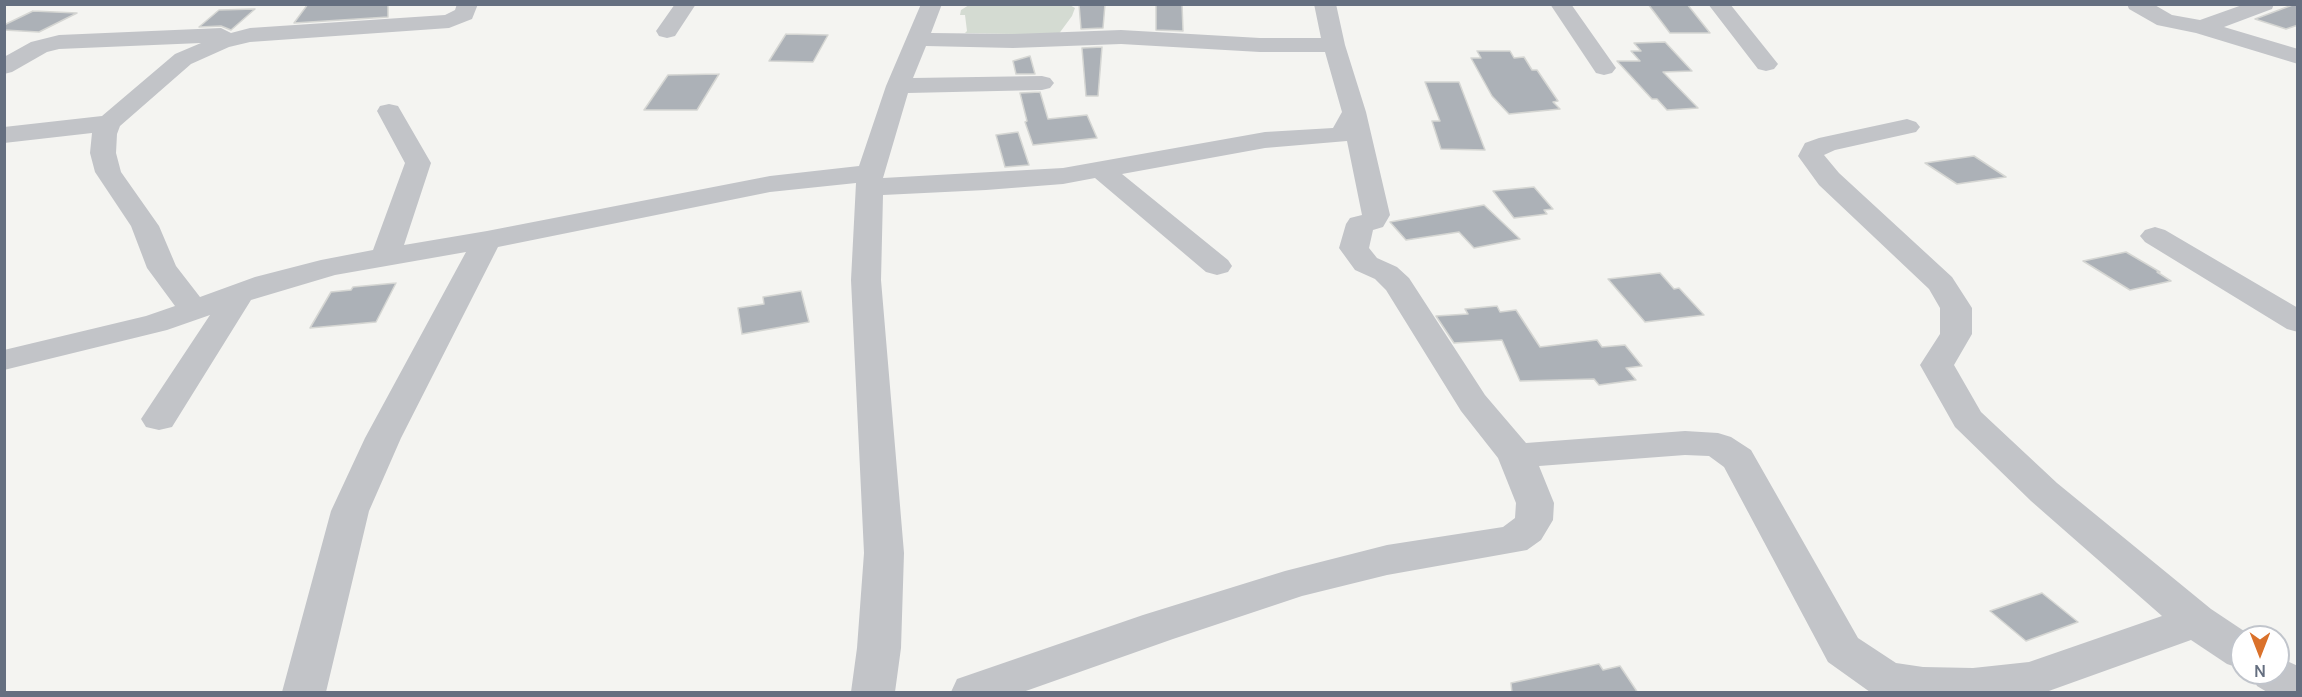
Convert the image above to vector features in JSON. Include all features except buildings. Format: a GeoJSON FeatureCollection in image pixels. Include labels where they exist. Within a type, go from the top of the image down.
{"type":"FeatureCollection","features":[{"type":"Feature","properties":{"kind":"street"},"geometry":{"type":"LineString","coordinates":[[4,67],[39,46],[59,42],[249,35],[449,21],[464,14],[468,4]]}},
{"type":"Feature","properties":{"kind":"street"},"geometry":{"type":"LineString","coordinates":[[667,32],[686,4]]}},
{"type":"Feature","properties":{"kind":"street"},"geometry":{"type":"LineString","coordinates":[[873,693],[879,648],[884,553],[866,280],[870,180],[898,86],[932,4]]}},
{"type":"Feature","properties":{"kind":"street"},"geometry":{"type":"LineString","coordinates":[[973,693],[1158,627],[1299,582],[1387,560],[1513,540],[1527,530],[1534,520],[1535,502],[1516,456],[1499,432],[1473,403],[1398,285],[1386,273],[1366,264],[1354,248],[1360,224],[1374,220],[1377,215],[1354,112],[1334,45],[1325,4]]}},
{"type":"Feature","properties":{"kind":"street"},"geometry":{"type":"LineString","coordinates":[[1560,4],[1604,68]]}},
{"type":"Feature","properties":{"kind":"street"},"geometry":{"type":"LineString","coordinates":[[1718,4],[1766,64]]}},
{"type":"Feature","properties":{"kind":"street"},"geometry":{"type":"LineString","coordinates":[[2137,4],[2165,20],[2199,27],[2298,57]]}},
{"type":"Feature","properties":{"kind":"street"},"geometry":{"type":"LineString","coordinates":[[2199,27],[2227,20],[2264,4]]}},
{"type":"Feature","properties":{"kind":"street"},"geometry":{"type":"LineString","coordinates":[[194,310],[162,268],[145,226],[108,172],[103,153],[104,134],[109,123],[183,59],[204,49],[249,35]]}},
{"type":"Feature","properties":{"kind":"street"},"geometry":{"type":"LineString","coordinates":[[918,39],[1013,40],[1121,37],[1260,45],[1334,45]]}},
{"type":"Feature","properties":{"kind":"street"},"geometry":{"type":"LineString","coordinates":[[898,86],[1042,83]]}},
{"type":"Feature","properties":{"kind":"street"},"geometry":{"type":"LineString","coordinates":[[385,257],[418,164],[389,111]]}},
{"type":"Feature","properties":{"kind":"street"},"geometry":{"type":"LineString","coordinates":[[4,360],[156,323],[295,275],[770,184],[870,180],[986,182],[1101,170],[1265,140],[1342,135],[1354,112]]}},
{"type":"Feature","properties":{"kind":"street"},"geometry":{"type":"LineString","coordinates":[[4,135],[109,123]]}},
{"type":"Feature","properties":{"kind":"street"},"geometry":{"type":"LineString","coordinates":[[1907,127],[1828,144],[1814,150],[1811,156],[1829,178],[1930,272],[1941,284],[1956,308],[1956,334],[1937,365],[1968,419],[2044,492],[2196,621],[2230,644]]}},
{"type":"Feature","properties":{"kind":"street"},"geometry":{"type":"LineString","coordinates":[[1101,170],[1217,266]]}},
{"type":"Feature","properties":{"kind":"street"},"geometry":{"type":"LineString","coordinates":[[2155,236],[2298,322]]}},
{"type":"Feature","properties":{"kind":"street"},"geometry":{"type":"LineString","coordinates":[[304,693],[350,512],[383,438],[487,240]]}},
{"type":"Feature","properties":{"kind":"street"},"geometry":{"type":"LineString","coordinates":[[159,419],[239,294]]}},
{"type":"Feature","properties":{"kind":"street"},"geometry":{"type":"LineString","coordinates":[[1516,456],[1685,443],[1718,445],[1738,459],[1843,650],[1886,678],[1923,685],[1973,686],[2030,680],[2196,621]]}},
{"type":"Feature","properties":{"kind":"shaded area"},"geometry":{"type":"Polygon","coordinates":[[[1068,4],[1075,8],[1058,35],[965,33],[967,31],[965,15],[960,15],[961,10],[969,5],[1068,4]]]}}]}
